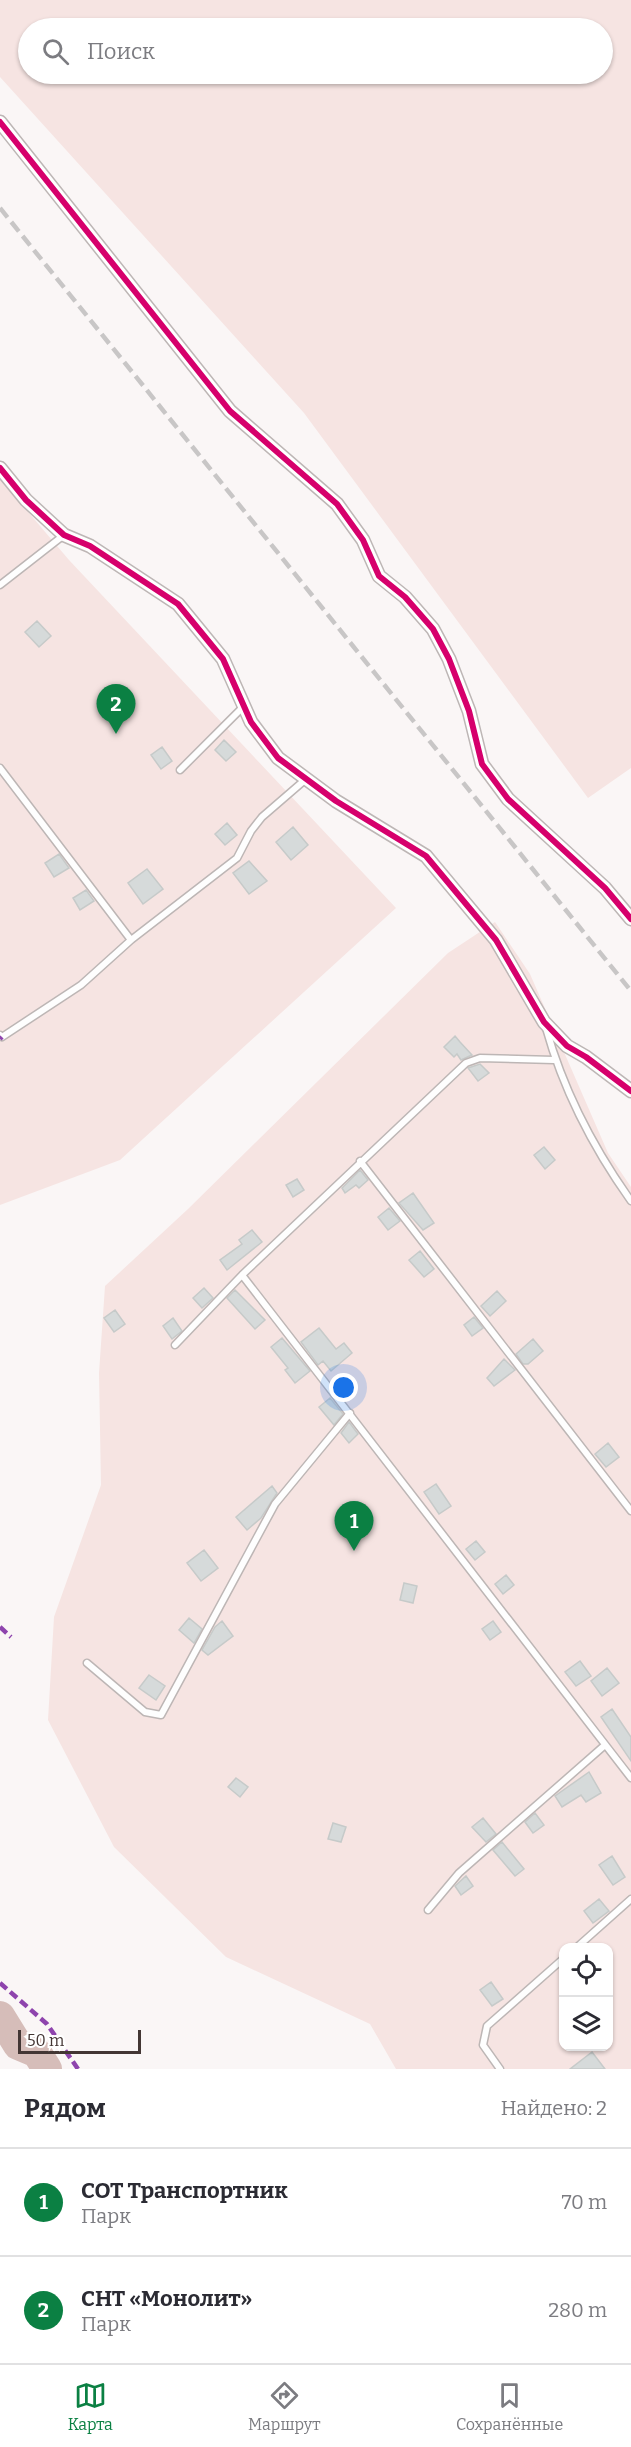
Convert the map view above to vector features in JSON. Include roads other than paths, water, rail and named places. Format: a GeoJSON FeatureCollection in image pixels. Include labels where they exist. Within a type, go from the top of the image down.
{"type":"FeatureCollection","features":[{"type":"Feature","properties":{"kind":"street"},"geometry":{"type":"LineString","coordinates":[[0,122],[230,411],[338,504],[363,540],[379,576],[405,597],[433,629],[449,659],[465,700],[482,764],[508,799],[605,888],[631,919]]}},
{"type":"Feature","properties":{"kind":"street"},"geometry":{"type":"LineString","coordinates":[[0,468],[26,500],[64,535],[90,546],[178,604],[223,659],[251,722],[278,758],[306,779],[426,856],[496,940],[544,1022],[567,1046],[586,1057],[631,1091]]}},
{"type":"Feature","properties":{"kind":"lane"},"geometry":{"type":"LineString","coordinates":[[0,585],[64,535]]}},
{"type":"Feature","properties":{"kind":"lane"},"geometry":{"type":"LineString","coordinates":[[180,770],[244,706]]}},
{"type":"Feature","properties":{"kind":"lane"},"geometry":{"type":"LineString","coordinates":[[0,768],[131,940]]}},
{"type":"Feature","properties":{"kind":"lane"},"geometry":{"type":"LineString","coordinates":[[0,1035],[2,1037],[81,986],[131,940],[237,858],[251,831],[262,817],[306,779]]}},
{"type":"Feature","properties":{"kind":"lane"},"geometry":{"type":"LineString","coordinates":[[544,1022],[554,1060],[603,1161],[631,1201]]}},
{"type":"Feature","properties":{"kind":"lane"},"geometry":{"type":"LineString","coordinates":[[175,1345],[242,1275],[466,1063],[480,1058],[554,1060]]}},
{"type":"Feature","properties":{"kind":"lane"},"geometry":{"type":"LineString","coordinates":[[360,1161],[631,1511]]}},
{"type":"Feature","properties":{"kind":"lane"},"geometry":{"type":"LineString","coordinates":[[242,1275],[631,1778]]}},
{"type":"Feature","properties":{"kind":"lane"},"geometry":{"type":"LineString","coordinates":[[87,1663],[145,1712],[160,1715],[274,1504],[350,1413]]}},
{"type":"Feature","properties":{"kind":"lane"},"geometry":{"type":"LineString","coordinates":[[428,1910],[459,1873],[605,1745]]}},
{"type":"Feature","properties":{"kind":"lane"},"geometry":{"type":"LineString","coordinates":[[581,1943],[631,1899]]}},
{"type":"Feature","properties":{"kind":"lane"},"geometry":{"type":"LineString","coordinates":[[500,2069],[483,2045],[487,2026],[559,1963]]}},
{"type":"Feature","properties":{"kind":"waterway"},"geometry":{"type":"LineString","coordinates":[[0,2016],[18,2045],[37,2053],[47,2069]]}},
{"type":"Feature","properties":{"kind":"railway"},"geometry":{"type":"LineString","coordinates":[[0,208],[631,991]]}},
{"type":"Feature","properties":{"kind":"place","name":"СНТ «Монолит»"},"geometry":{"type":"Point","coordinates":[116,734]}},
{"type":"Feature","properties":{"kind":"place","name":"СОТ Транспортник"},"geometry":{"type":"Point","coordinates":[354,1551]}}]}
